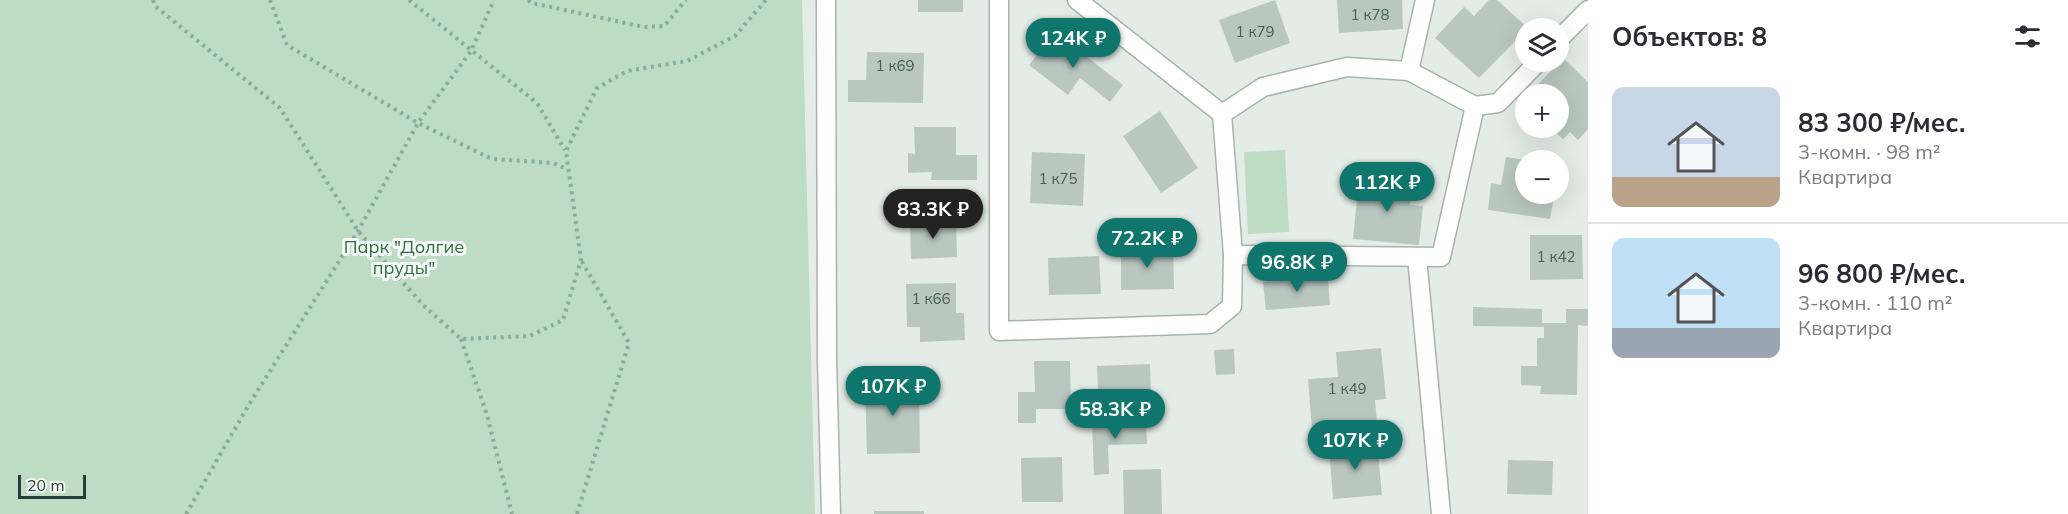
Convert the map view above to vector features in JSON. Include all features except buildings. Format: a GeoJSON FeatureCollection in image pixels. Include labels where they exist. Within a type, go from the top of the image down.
{"type":"FeatureCollection","features":[{"type":"Feature","properties":{"kind":"street"},"geometry":{"type":"LineString","coordinates":[[826,0],[827,360],[831,514]]}},
{"type":"Feature","properties":{"kind":"street"},"geometry":{"type":"LineString","coordinates":[[999,0],[999,331],[1210,324],[1232,306],[1233,255],[1222,114],[1077,0]]}},
{"type":"Feature","properties":{"kind":"street"},"geometry":{"type":"LineString","coordinates":[[1409,71],[1425,0]]}},
{"type":"Feature","properties":{"kind":"street"},"geometry":{"type":"LineString","coordinates":[[1569,29],[1588,10]]}},
{"type":"Feature","properties":{"kind":"street"},"geometry":{"type":"LineString","coordinates":[[1222,114],[1263,87],[1347,67],[1409,71],[1475,106],[1498,103],[1528,72]]}},
{"type":"Feature","properties":{"kind":"street"},"geometry":{"type":"LineString","coordinates":[[1233,255],[1442,257],[1475,106]]}},
{"type":"Feature","properties":{"kind":"street"},"geometry":{"type":"LineString","coordinates":[[1417,257],[1441,514]]}},
{"type":"Feature","properties":{"kind":"path"},"geometry":{"type":"LineString","coordinates":[[153,0],[155,6],[280,108],[358,231],[423,305],[461,339],[487,415],[512,514]]}},
{"type":"Feature","properties":{"kind":"path"},"geometry":{"type":"LineString","coordinates":[[270,0],[286,45],[418,123],[492,159],[554,163],[568,170]]}},
{"type":"Feature","properties":{"kind":"path"},"geometry":{"type":"LineString","coordinates":[[409,0],[537,104],[566,151],[581,260],[629,343],[577,514]]}},
{"type":"Feature","properties":{"kind":"path"},"geometry":{"type":"LineString","coordinates":[[186,514],[248,406],[358,231],[418,123],[471,51],[494,0]]}},
{"type":"Feature","properties":{"kind":"path"},"geometry":{"type":"LineString","coordinates":[[528,0],[532,3],[644,27],[664,26],[686,0]]}},
{"type":"Feature","properties":{"kind":"path"},"geometry":{"type":"LineString","coordinates":[[566,151],[597,88],[627,71],[687,62],[735,36],[766,0]]}},
{"type":"Feature","properties":{"kind":"path"},"geometry":{"type":"LineString","coordinates":[[461,339],[530,336],[563,320],[581,260]]}},
{"type":"Feature","properties":{"kind":"green space","name":"Парк \"Долгие пруды\""},"geometry":{"type":"Polygon","coordinates":[[[0,0],[802,0],[815,514],[0,514],[0,0]]]}},
{"type":"Feature","properties":{"kind":"green space"},"geometry":{"type":"Polygon","coordinates":[[[1285,150],[1289,232],[1248,234],[1244,152],[1285,150]]]}}]}
